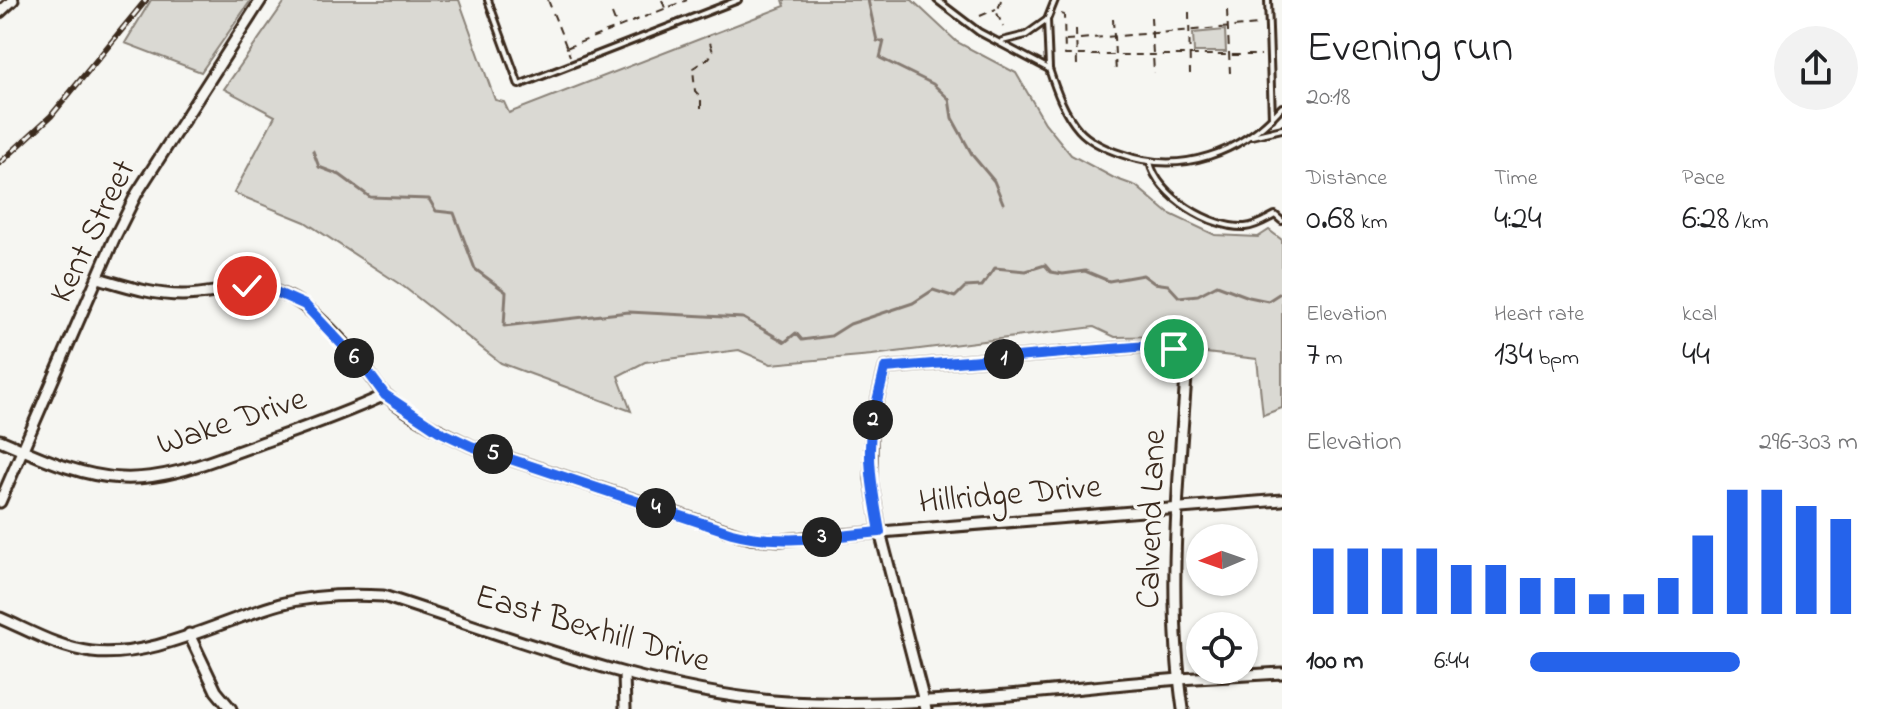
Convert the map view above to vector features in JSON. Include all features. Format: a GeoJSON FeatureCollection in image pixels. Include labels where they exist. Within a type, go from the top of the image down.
{"type":"FeatureCollection","features":[{"type":"Feature","properties":{"kind":"street"},"geometry":{"type":"LineString","coordinates":[[0,12],[13,0]]}},
{"type":"Feature","properties":{"kind":"street","name":"Kent Street"},"geometry":{"type":"LineString","coordinates":[[0,502],[137,193],[261,0]]}},
{"type":"Feature","properties":{"kind":"street","name":"Hillridge Drive"},"geometry":{"type":"LineString","coordinates":[[98,278],[163,294],[184,295],[247,286],[267,288],[286,295],[305,305],[368,372],[385,395],[439,431],[471,446],[741,535],[781,540],[1282,500]]}},
{"type":"Feature","properties":{"kind":"street","name":"Calvend Lane"},"geometry":{"type":"LineString","coordinates":[[880,532],[870,458],[871,426],[885,368],[1159,345],[1174,349],[1186,377],[1174,605],[1183,709]]}},
{"type":"Feature","properties":{"kind":"street","name":"Wake Drive"},"geometry":{"type":"LineString","coordinates":[[0,440],[63,468],[123,478],[155,477],[345,413],[385,395]]}},
{"type":"Feature","properties":{"kind":"street"},"geometry":{"type":"LineString","coordinates":[[880,532],[925,706]]}},
{"type":"Feature","properties":{"kind":"street","name":"East Bexhill Drive"},"geometry":{"type":"LineString","coordinates":[[0,618],[62,645],[108,653],[142,649],[281,604],[321,596],[383,596],[624,674],[688,689],[786,702],[925,706],[1179,679],[1282,673]]}},
{"type":"Feature","properties":{"kind":"street"},"geometry":{"type":"LineString","coordinates":[[189,634],[216,691],[231,709]]}},
{"type":"Feature","properties":{"kind":"street"},"geometry":{"type":"LineString","coordinates":[[624,674],[625,709]]}},
{"type":"Feature","properties":{"kind":"lane"},"geometry":{"type":"LineString","coordinates":[[488,0],[519,85],[738,0]]}},
{"type":"Feature","properties":{"kind":"lane"},"geometry":{"type":"LineString","coordinates":[[937,0],[968,24],[1049,69]]}},
{"type":"Feature","properties":{"kind":"lane"},"geometry":{"type":"LineString","coordinates":[[1055,0],[1047,20],[1049,69],[1061,100],[1077,128],[1105,149],[1150,162],[1195,161],[1249,137],[1282,107]]}},
{"type":"Feature","properties":{"kind":"lane"},"geometry":{"type":"LineString","coordinates":[[1268,0],[1272,118]]}},
{"type":"Feature","properties":{"kind":"lane"},"geometry":{"type":"LineString","coordinates":[[1000,42],[1026,35],[1047,20]]}},
{"type":"Feature","properties":{"kind":"lane"},"geometry":{"type":"LineString","coordinates":[[1249,137],[1282,129]]}},
{"type":"Feature","properties":{"kind":"lane"},"geometry":{"type":"LineString","coordinates":[[1150,162],[1160,185],[1183,205],[1209,219],[1246,227],[1275,215],[1282,221]]}},
{"type":"Feature","properties":{"kind":"path"},"geometry":{"type":"LineString","coordinates":[[548,0],[573,65]]}},
{"type":"Feature","properties":{"kind":"path"},"geometry":{"type":"LineString","coordinates":[[662,0],[665,9]]}},
{"type":"Feature","properties":{"kind":"path"},"geometry":{"type":"LineString","coordinates":[[566,48],[687,0]]}},
{"type":"Feature","properties":{"kind":"path"},"geometry":{"type":"LineString","coordinates":[[1001,0],[997,9],[1003,27]]}},
{"type":"Feature","properties":{"kind":"path"},"geometry":{"type":"LineString","coordinates":[[980,16],[997,9]]}},
{"type":"Feature","properties":{"kind":"path"},"geometry":{"type":"LineString","coordinates":[[1227,10],[1230,73]]}},
{"type":"Feature","properties":{"kind":"path"},"geometry":{"type":"LineString","coordinates":[[1189,12],[1190,74]]}},
{"type":"Feature","properties":{"kind":"path"},"geometry":{"type":"LineString","coordinates":[[612,14],[617,28]]}},
{"type":"Feature","properties":{"kind":"path"},"geometry":{"type":"LineString","coordinates":[[1061,14],[1064,15],[1065,55],[1261,55]]}},
{"type":"Feature","properties":{"kind":"path"},"geometry":{"type":"LineString","coordinates":[[1151,17],[1154,73]]}},
{"type":"Feature","properties":{"kind":"path"},"geometry":{"type":"LineString","coordinates":[[1113,19],[1116,73]]}},
{"type":"Feature","properties":{"kind":"path"},"geometry":{"type":"LineString","coordinates":[[1065,40],[1260,25]]}},
{"type":"Feature","properties":{"kind":"path"},"geometry":{"type":"LineString","coordinates":[[1076,29],[1077,66]]}},
{"type":"Feature","properties":{"kind":"path"},"geometry":{"type":"LineString","coordinates":[[701,108],[701,98],[695,91],[693,68],[713,52],[708,36]]}},
{"type":"Feature","properties":{"kind":"shaded area"},"geometry":{"type":"Polygon","coordinates":[[[151,0],[251,0],[201,72],[125,43],[151,0]]]}},
{"type":"Feature","properties":{"kind":"shaded area"},"geometry":{"type":"Polygon","coordinates":[[[286,0],[459,0],[495,100],[504,102],[509,113],[785,6],[783,0],[912,0],[957,42],[1016,73],[1045,123],[1071,155],[1136,186],[1168,213],[1215,235],[1258,237],[1269,230],[1282,240],[1282,408],[1263,415],[1257,359],[1189,351],[1175,336],[1115,337],[1094,327],[872,355],[771,364],[739,350],[645,362],[618,376],[631,411],[501,363],[404,287],[305,222],[234,193],[275,116],[224,89],[286,0]]]}},
{"type":"Feature","properties":{"kind":"shaded area"},"geometry":{"type":"Polygon","coordinates":[[[1225,30],[1226,52],[1194,52],[1193,33],[1225,30]]]}},
{"type":"Feature","properties":{"kind":"waterway"},"geometry":{"type":"LineString","coordinates":[[868,0],[877,41],[884,41],[880,58],[933,84],[949,99],[952,118],[973,156],[994,181],[1003,203]]}},
{"type":"Feature","properties":{"kind":"waterway"},"geometry":{"type":"LineString","coordinates":[[313,151],[319,167],[340,175],[370,197],[429,199],[436,211],[454,213],[475,269],[506,292],[504,326],[629,312],[743,318],[785,342],[796,333],[802,340],[831,336],[850,324],[913,303],[933,290],[955,297],[965,287],[982,286],[995,268],[1026,271],[1045,265],[1051,272],[1085,271],[1109,281],[1143,275],[1154,283],[1168,285],[1179,297],[1198,295],[1217,285],[1268,301],[1282,292]]}},
{"type":"Feature","properties":{"kind":"railway"},"geometry":{"type":"LineString","coordinates":[[0,163],[51,116],[146,0]]}},
{"type":"Feature","properties":{"kind":"route"},"geometry":{"type":"LineString","coordinates":[[247,286],[267,288],[305,305],[368,372],[385,395],[439,431],[471,446],[750,538],[781,540],[880,532],[870,458],[871,426],[885,368],[1159,345],[1174,349]]}}]}
